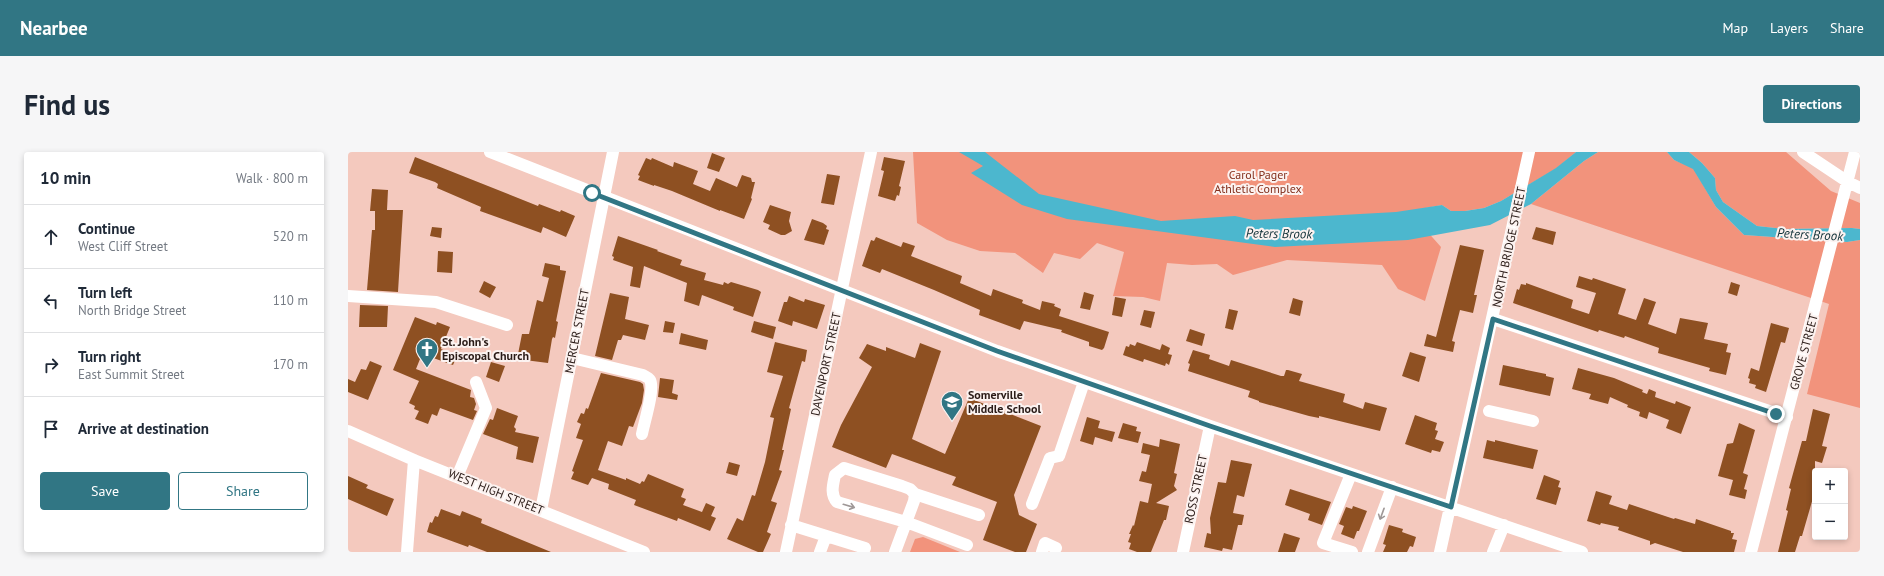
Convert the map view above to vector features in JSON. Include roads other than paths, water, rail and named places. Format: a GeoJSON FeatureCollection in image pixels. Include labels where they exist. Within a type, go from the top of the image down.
{"type":"FeatureCollection","features":[{"type":"Feature","properties":{"kind":"street"},"geometry":{"type":"LineString","coordinates":[[490,152],[997,351],[1210,426],[1582,552]]}},
{"type":"Feature","properties":{"kind":"street","name":"MERCER STREET"},"geometry":{"type":"LineString","coordinates":[[541,510],[613,152]]}},
{"type":"Feature","properties":{"kind":"street","name":"DAVENPORT STREET"},"geometry":{"type":"LineString","coordinates":[[786,552],[871,152]]}},
{"type":"Feature","properties":{"kind":"street","name":"NORTH BRIDGE STREET"},"geometry":{"type":"LineString","coordinates":[[1440,552],[1472,414],[1529,152]]}},
{"type":"Feature","properties":{"kind":"street"},"geometry":{"type":"LineString","coordinates":[[1803,152],[1848,182],[1860,188]]}},
{"type":"Feature","properties":{"kind":"street","name":"GROVE STREET"},"geometry":{"type":"LineString","coordinates":[[1751,552],[1855,152]]}},
{"type":"Feature","properties":{"kind":"street"},"geometry":{"type":"LineString","coordinates":[[348,296],[436,302],[507,324]]}},
{"type":"Feature","properties":{"kind":"street"},"geometry":{"type":"LineString","coordinates":[[1493,319],[1787,417]]}},
{"type":"Feature","properties":{"kind":"street"},"geometry":{"type":"LineString","coordinates":[[572,358],[643,375],[650,379],[652,384],[651,394],[642,434]]}},
{"type":"Feature","properties":{"kind":"street"},"geometry":{"type":"LineString","coordinates":[[457,477],[486,408],[476,382]]}},
{"type":"Feature","properties":{"kind":"street"},"geometry":{"type":"LineString","coordinates":[[1032,504],[1050,458],[1060,456],[1084,382]]}},
{"type":"Feature","properties":{"kind":"street"},"geometry":{"type":"LineString","coordinates":[[1475,399],[1489,411]]}},
{"type":"Feature","properties":{"kind":"street"},"geometry":{"type":"LineString","coordinates":[[1472,414],[1489,411],[1533,421]]}},
{"type":"Feature","properties":{"kind":"street","name":"ROSS STREET"},"geometry":{"type":"LineString","coordinates":[[1183,552],[1210,426]]}},
{"type":"Feature","properties":{"kind":"street","name":"WEST HIGH STREET"},"geometry":{"type":"LineString","coordinates":[[348,431],[414,460],[644,552]]}},
{"type":"Feature","properties":{"kind":"street"},"geometry":{"type":"LineString","coordinates":[[407,552],[414,460]]}},
{"type":"Feature","properties":{"kind":"street"},"geometry":{"type":"LineString","coordinates":[[967,545],[906,522],[837,502],[833,498],[832,494],[835,475],[844,468],[902,486],[910,489],[915,494],[979,515]]}},
{"type":"Feature","properties":{"kind":"street"},"geometry":{"type":"LineString","coordinates":[[1351,474],[1321,547],[1352,552]]}},
{"type":"Feature","properties":{"kind":"street"},"geometry":{"type":"LineString","coordinates":[[1370,547],[1392,487]]}},
{"type":"Feature","properties":{"kind":"street"},"geometry":{"type":"LineString","coordinates":[[895,552],[914,501],[915,494]]}},
{"type":"Feature","properties":{"kind":"street"},"geometry":{"type":"LineString","coordinates":[[791,525],[865,548],[863,552]]}},
{"type":"Feature","properties":{"kind":"street"},"geometry":{"type":"LineString","coordinates":[[1493,552],[1504,525]]}},
{"type":"Feature","properties":{"kind":"street"},"geometry":{"type":"LineString","coordinates":[[820,552],[826,536]]}},
{"type":"Feature","properties":{"kind":"street"},"geometry":{"type":"LineString","coordinates":[[1042,552],[1045,543],[1056,548]]}},
{"type":"Feature","properties":{"kind":"water","name":"Peters Brook"},"geometry":{"type":"Polygon","coordinates":[[[959,152],[985,152],[1039,194],[1161,221],[1235,216],[1253,220],[1396,212],[1442,205],[1451,211],[1465,211],[1484,208],[1501,201],[1556,168],[1576,152],[1598,152],[1584,161],[1531,204],[1490,225],[1408,240],[1275,247],[1067,219],[1022,205],[971,173],[983,166],[959,152]]]}},
{"type":"Feature","properties":{"kind":"water","name":"Peters Brook"},"geometry":{"type":"Polygon","coordinates":[[[1667,152],[1689,152],[1702,163],[1715,178],[1716,190],[1723,202],[1757,226],[1784,229],[1860,229],[1860,240],[1847,242],[1744,235],[1716,207],[1693,169],[1674,160],[1667,152]]]}},
{"type":"Feature","properties":{"kind":"place","name":"St. John's Episcopal Church"},"geometry":{"type":"Point","coordinates":[427,368]}},
{"type":"Feature","properties":{"kind":"place","name":"Somerville Middle School"},"geometry":{"type":"Point","coordinates":[952,422]}},
{"type":"Feature","properties":{"kind":"park label","name":"Carol Pager Athletic Complex"},"geometry":{"type":"Point","coordinates":[1258,182]}}]}
